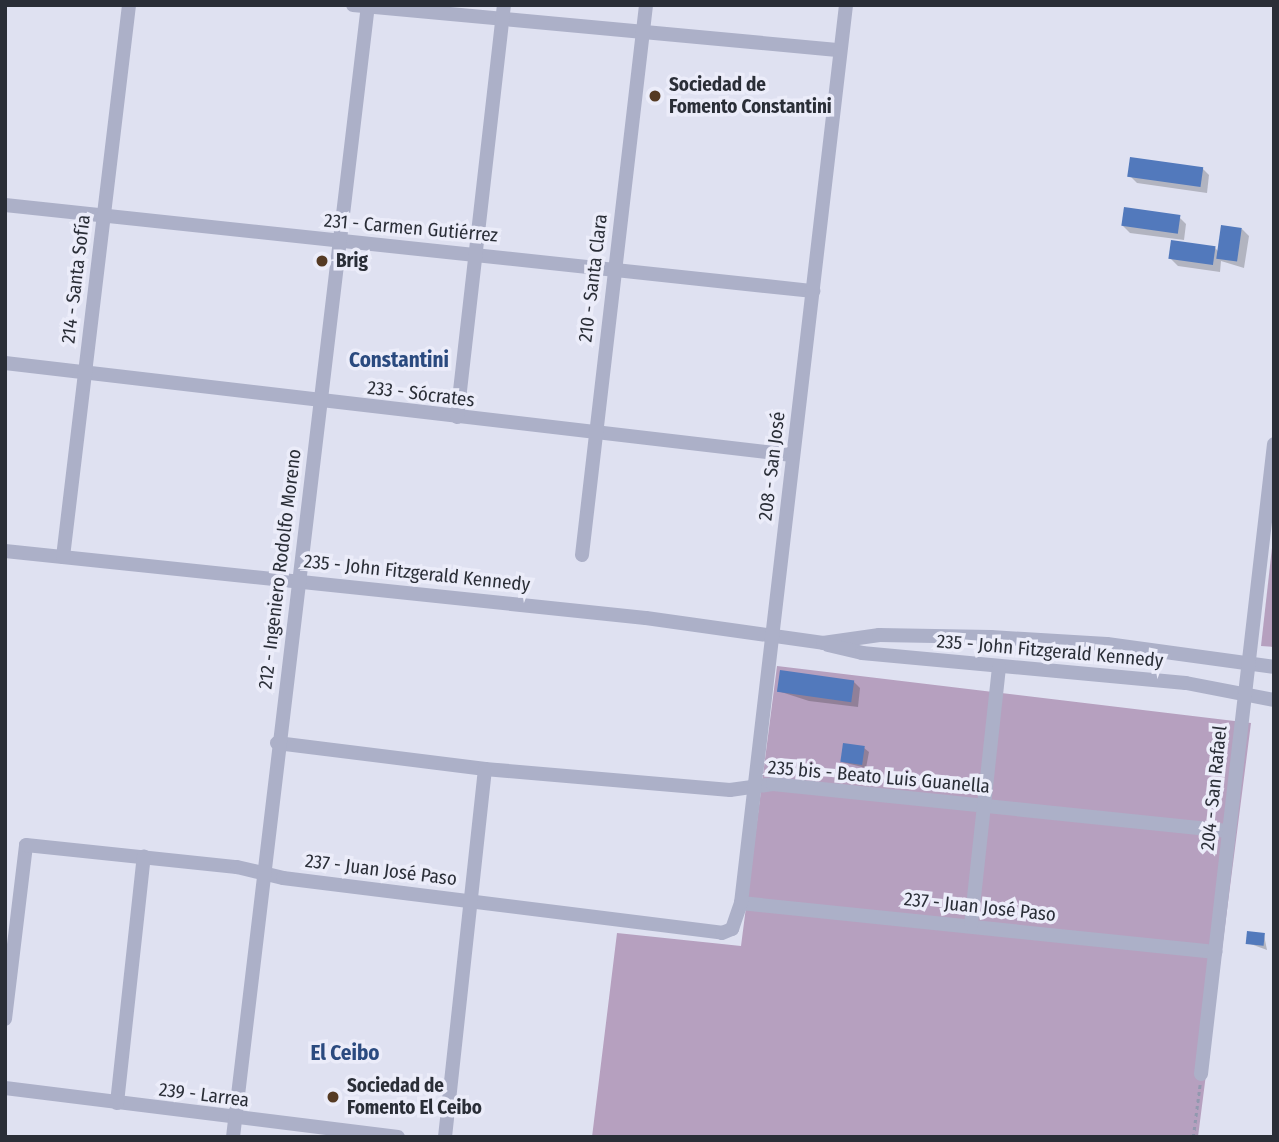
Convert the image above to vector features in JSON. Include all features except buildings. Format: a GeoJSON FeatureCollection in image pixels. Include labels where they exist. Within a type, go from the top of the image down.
{"type":"FeatureCollection","features":[{"type":"Feature","properties":{"kind":"street","name":"214 - Santa Sofía"},"geometry":{"type":"LineString","coordinates":[[63,557],[129,5]]}},
{"type":"Feature","properties":{"kind":"street"},"geometry":{"type":"LineString","coordinates":[[457,417],[504,5]]}},
{"type":"Feature","properties":{"kind":"street","name":"210 - Santa Clara"},"geometry":{"type":"LineString","coordinates":[[582,555],[613,267],[646,5]]}},
{"type":"Feature","properties":{"kind":"street","name":"208 - San José"},"geometry":{"type":"LineString","coordinates":[[732,929],[741,903],[756,785],[846,5]]}},
{"type":"Feature","properties":{"kind":"street"},"geometry":{"type":"LineString","coordinates":[[363,6],[642,36],[840,50]]}},
{"type":"Feature","properties":{"kind":"street","name":"212 - Ingeniero Rodolfo Moreno"},"geometry":{"type":"LineString","coordinates":[[233,1137],[261,872],[300,580],[339,241],[363,6]]}},
{"type":"Feature","properties":{"kind":"street","name":"231 - Carmen Gutiérrez"},"geometry":{"type":"LineString","coordinates":[[5,205],[613,267],[813,291]]}},
{"type":"Feature","properties":{"kind":"street","name":"233 - Sócrates"},"geometry":{"type":"LineString","coordinates":[[5,363],[792,455]]}},
{"type":"Feature","properties":{"kind":"street","name":"204 - San Rafael"},"geometry":{"type":"LineString","coordinates":[[1201,1074],[1274,444]]}},
{"type":"Feature","properties":{"kind":"street","name":"235 - John Fitzgerald Kennedy"},"geometry":{"type":"LineString","coordinates":[[5,551],[300,580],[773,635],[862,653],[1157,680],[1274,700]]}},
{"type":"Feature","properties":{"kind":"street","name":"235 - John Fitzgerald Kennedy"},"geometry":{"type":"LineString","coordinates":[[823,643],[879,635],[991,637],[1107,644],[1274,667]]}},
{"type":"Feature","properties":{"kind":"street"},"geometry":{"type":"LineString","coordinates":[[971,925],[999,667]]}},
{"type":"Feature","properties":{"kind":"street","name":"235 bis - Beato Luis Guanella"},"geometry":{"type":"LineString","coordinates":[[277,743],[485,769],[730,790],[756,785],[1228,831]]}},
{"type":"Feature","properties":{"kind":"street"},"geometry":{"type":"LineString","coordinates":[[445,1137],[485,769]]}},
{"type":"Feature","properties":{"kind":"street","name":"237 - Juan José Paso"},"geometry":{"type":"LineString","coordinates":[[9,941],[26,845],[144,856],[722,933],[732,929]]}},
{"type":"Feature","properties":{"kind":"street"},"geometry":{"type":"LineString","coordinates":[[117,1103],[144,856]]}},
{"type":"Feature","properties":{"kind":"street","name":"237 - Juan José Paso"},"geometry":{"type":"LineString","coordinates":[[741,903],[1215,952]]}},
{"type":"Feature","properties":{"kind":"street"},"geometry":{"type":"LineString","coordinates":[[5,1019],[9,941]]}},
{"type":"Feature","properties":{"kind":"street","name":"239 - Larrea"},"geometry":{"type":"LineString","coordinates":[[5,1088],[398,1137]]}},
{"type":"Feature","properties":{"kind":"path"},"geometry":{"type":"LineString","coordinates":[[1193,1137],[1201,1074]]}},
{"type":"Feature","properties":{"kind":"shaded area"},"geometry":{"type":"Polygon","coordinates":[[[1274,530],[1274,647],[1261,646],[1274,530]]]}},
{"type":"Feature","properties":{"kind":"shaded area"},"geometry":{"type":"Polygon","coordinates":[[[777,666],[1251,723],[1198,1137],[592,1137],[617,933],[741,946],[777,666]]]}},
{"type":"Feature","properties":{"kind":"place","name":"Sociedad de Fomento Constantini"},"geometry":{"type":"Point","coordinates":[655,96]}},
{"type":"Feature","properties":{"kind":"place","name":"Brig"},"geometry":{"type":"Point","coordinates":[322,261]}},
{"type":"Feature","properties":{"kind":"place","name":"Sociedad de Fomento El Ceibo"},"geometry":{"type":"Point","coordinates":[333,1097]}},
{"type":"Feature","properties":{"kind":"district","name":"Constantini"},"geometry":{"type":"Point","coordinates":[399,360]}},
{"type":"Feature","properties":{"kind":"district","name":"El Ceibo"},"geometry":{"type":"Point","coordinates":[345,1053]}}]}
